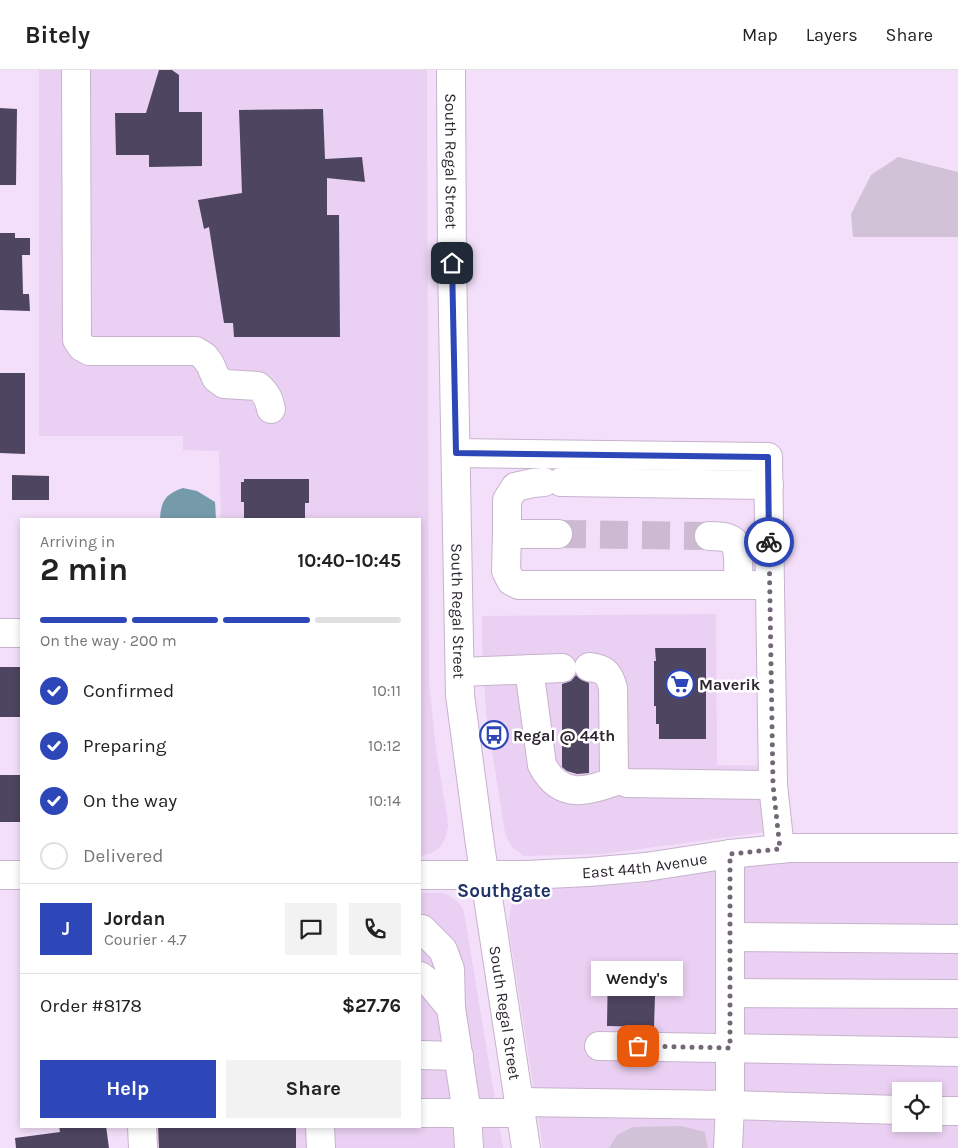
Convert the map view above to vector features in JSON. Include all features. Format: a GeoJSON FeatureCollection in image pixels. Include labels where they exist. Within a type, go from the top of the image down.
{"type":"FeatureCollection","features":[{"type":"Feature","properties":{"kind":"main road"},"geometry":{"type":"LineString","coordinates":[[76,70],[77,340],[82,347],[89,351],[196,351],[204,356],[216,378],[224,384],[258,386],[269,399],[270,409]]}},
{"type":"Feature","properties":{"kind":"main road","name":"South Regal Street"},"geometry":{"type":"LineString","coordinates":[[451,70],[452,263],[460,695],[484,874],[526,1148]]}},
{"type":"Feature","properties":{"kind":"main road"},"geometry":{"type":"LineString","coordinates":[[456,453],[768,457],[773,785],[780,849]]}},
{"type":"Feature","properties":{"kind":"main road"},"geometry":{"type":"LineString","coordinates":[[769,485],[553,482],[533,483],[515,487],[507,500],[506,571],[511,581],[519,585],[770,585]]}},
{"type":"Feature","properties":{"kind":"main road"},"geometry":{"type":"LineString","coordinates":[[507,534],[558,534]]}},
{"type":"Feature","properties":{"kind":"main road"},"geometry":{"type":"LineString","coordinates":[[709,536],[733,540],[737,545],[738,585]]}},
{"type":"Feature","properties":{"kind":"main road"},"geometry":{"type":"LineString","coordinates":[[0,633],[20,633]]}},
{"type":"Feature","properties":{"kind":"main road"},"geometry":{"type":"LineString","coordinates":[[460,672],[575,668],[597,668],[603,670],[609,676],[613,688],[614,774],[619,780],[626,783],[773,785]]}},
{"type":"Feature","properties":{"kind":"main road"},"geometry":{"type":"LineString","coordinates":[[528,669],[542,765],[548,776],[555,783],[568,789],[582,790],[597,788],[619,780]]}},
{"type":"Feature","properties":{"kind":"main road","name":"East 44th Avenue"},"geometry":{"type":"LineString","coordinates":[[421,875],[557,874],[616,870],[730,854],[819,847],[958,848]]}},
{"type":"Feature","properties":{"kind":"main road"},"geometry":{"type":"LineString","coordinates":[[728,1148],[730,1105],[730,854]]}},
{"type":"Feature","properties":{"kind":"main road"},"geometry":{"type":"LineString","coordinates":[[0,875],[20,875]]}},
{"type":"Feature","properties":{"kind":"main road"},"geometry":{"type":"LineString","coordinates":[[421,929],[443,950],[450,969],[452,1008],[467,1113],[468,1148]]}},
{"type":"Feature","properties":{"kind":"main road"},"geometry":{"type":"LineString","coordinates":[[730,937],[958,939]]}},
{"type":"Feature","properties":{"kind":"main road"},"geometry":{"type":"LineString","coordinates":[[421,977],[432,985],[452,1008]]}},
{"type":"Feature","properties":{"kind":"main road"},"geometry":{"type":"LineString","coordinates":[[730,993],[958,994]]}},
{"type":"Feature","properties":{"kind":"main road"},"geometry":{"type":"LineString","coordinates":[[421,1002],[430,1002],[452,1008]]}},
{"type":"Feature","properties":{"kind":"main road"},"geometry":{"type":"LineString","coordinates":[[599,1046],[958,1052]]}},
{"type":"Feature","properties":{"kind":"main road"},"geometry":{"type":"LineString","coordinates":[[421,1054],[459,1056]]}},
{"type":"Feature","properties":{"kind":"main road"},"geometry":{"type":"LineString","coordinates":[[421,1113],[467,1113],[520,1107],[730,1105],[892,1110]]}},
{"type":"Feature","properties":{"kind":"main road"},"geometry":{"type":"LineString","coordinates":[[942,1111],[958,1111]]}},
{"type":"Feature","properties":{"kind":"main road"},"geometry":{"type":"LineString","coordinates":[[142,1128],[142,1148]]}},
{"type":"Feature","properties":{"kind":"main road"},"geometry":{"type":"LineString","coordinates":[[320,1128],[321,1148]]}},
{"type":"Feature","properties":{"kind":"shaded area"},"geometry":{"type":"Polygon","coordinates":[[[39,70],[427,70],[429,680],[436,750],[448,827],[445,839],[440,847],[432,853],[421,856],[421,518],[221,518],[219,451],[183,450],[183,436],[39,436],[39,70]]]}},
{"type":"Feature","properties":{"kind":"shaded area"},"geometry":{"type":"Polygon","coordinates":[[[898,157],[958,172],[958,237],[853,237],[851,214],[871,175],[898,157]]]}},
{"type":"Feature","properties":{"kind":"shaded area"},"geometry":{"type":"Polygon","coordinates":[[[716,614],[717,765],[771,766],[786,831],[758,833],[603,854],[524,856],[513,848],[505,833],[486,713],[482,616],[716,614]]]}},
{"type":"Feature","properties":{"kind":"shaded area"},"geometry":{"type":"Polygon","coordinates":[[[853,858],[958,859],[958,1148],[708,1148],[705,1132],[617,1135],[609,1148],[543,1148],[508,924],[512,902],[518,892],[527,888],[635,884],[695,872],[767,864],[853,858]]]}},
{"type":"Feature","properties":{"kind":"shaded area"},"geometry":{"type":"Polygon","coordinates":[[[421,893],[442,893],[449,895],[460,904],[464,912],[503,1148],[129,1148],[129,1128],[421,1128],[421,893]]]}},
{"type":"Feature","properties":{"kind":"shaded area"},"geometry":{"type":"Polygon","coordinates":[[[681,1126],[705,1132],[708,1148],[609,1148],[617,1135],[633,1127],[681,1126]]]}},
{"type":"Feature","properties":{"kind":"water"},"geometry":{"type":"Polygon","coordinates":[[[183,488],[197,491],[215,502],[216,518],[160,518],[163,502],[172,493],[183,488]]]}},
{"type":"Feature","properties":{"kind":"building"},"geometry":{"type":"Polygon","coordinates":[[[159,70],[172,70],[179,75],[179,112],[202,112],[202,166],[149,167],[149,155],[116,155],[115,113],[146,113],[159,70]]]}},
{"type":"Feature","properties":{"kind":"building"},"geometry":{"type":"Polygon","coordinates":[[[0,108],[17,109],[16,185],[0,185],[0,108]]]}},
{"type":"Feature","properties":{"kind":"building"},"geometry":{"type":"Polygon","coordinates":[[[323,109],[325,159],[362,157],[365,182],[327,178],[327,215],[339,215],[340,337],[234,337],[233,323],[224,323],[209,227],[204,229],[198,200],[242,193],[239,110],[323,109]]]}},
{"type":"Feature","properties":{"kind":"building"},"geometry":{"type":"Polygon","coordinates":[[[0,233],[15,233],[15,238],[30,238],[30,255],[22,255],[23,294],[29,294],[30,311],[0,310],[0,233]]]}},
{"type":"Feature","properties":{"kind":"building"},"geometry":{"type":"Polygon","coordinates":[[[0,373],[25,373],[25,454],[0,453],[0,373]]]}},
{"type":"Feature","properties":{"kind":"building"},"geometry":{"type":"Polygon","coordinates":[[[12,475],[49,476],[49,500],[12,500],[12,475]]]}},
{"type":"Feature","properties":{"kind":"building"},"geometry":{"type":"Polygon","coordinates":[[[244,479],[309,479],[309,503],[305,503],[305,518],[244,518],[244,502],[241,502],[241,482],[244,482],[244,479]]]}},
{"type":"Feature","properties":{"kind":"building","name":"Maverik"},"geometry":{"type":"Polygon","coordinates":[[[655,648],[706,648],[706,739],[659,739],[659,724],[656,724],[656,706],[654,706],[655,648]]]}},
{"type":"Feature","properties":{"kind":"building"},"geometry":{"type":"Polygon","coordinates":[[[0,667],[20,667],[20,717],[0,717],[0,667]]]}},
{"type":"Feature","properties":{"kind":"building"},"geometry":{"type":"Polygon","coordinates":[[[576,675],[589,683],[589,773],[577,774],[567,771],[562,767],[562,684],[571,681],[576,675]]]}},
{"type":"Feature","properties":{"kind":"building"},"geometry":{"type":"Polygon","coordinates":[[[0,775],[20,775],[20,822],[0,822],[0,775]]]}},
{"type":"Feature","properties":{"kind":"building"},"geometry":{"type":"Polygon","coordinates":[[[608,963],[656,964],[654,1027],[607,1026],[608,963]]]}},
{"type":"Feature","properties":{"kind":"building"},"geometry":{"type":"Polygon","coordinates":[[[59,1128],[106,1128],[109,1148],[16,1148],[15,1138],[60,1132],[59,1128]]]}},
{"type":"Feature","properties":{"kind":"building"},"geometry":{"type":"Polygon","coordinates":[[[158,1128],[296,1128],[296,1148],[159,1148],[158,1128]]]}},
{"type":"Feature","properties":{"kind":"tunnel"},"geometry":{"type":"LineString","coordinates":[[558,534],[709,536]]}},
{"type":"Feature","properties":{"kind":"way so far"},"geometry":{"type":"LineString","coordinates":[[638,1046],[730,1048],[730,854],[780,849],[773,785],[769,542]]}},
{"type":"Feature","properties":{"kind":"place","name":"Maverik"},"geometry":{"type":"Point","coordinates":[680,684]}},
{"type":"Feature","properties":{"kind":"place","name":"Regal @ 44th"},"geometry":{"type":"Point","coordinates":[494,735]}},
{"type":"Feature","properties":{"kind":"place","name":"Wendy's"},"geometry":{"type":"Point","coordinates":[638,1046]}},
{"type":"Feature","properties":{"kind":"district","name":"Southgate"},"geometry":{"type":"Point","coordinates":[504,891]}},
{"type":"Feature","properties":{"kind":"route"},"geometry":{"type":"LineString","coordinates":[[452,263],[456,453],[768,457],[769,542]]}}]}
